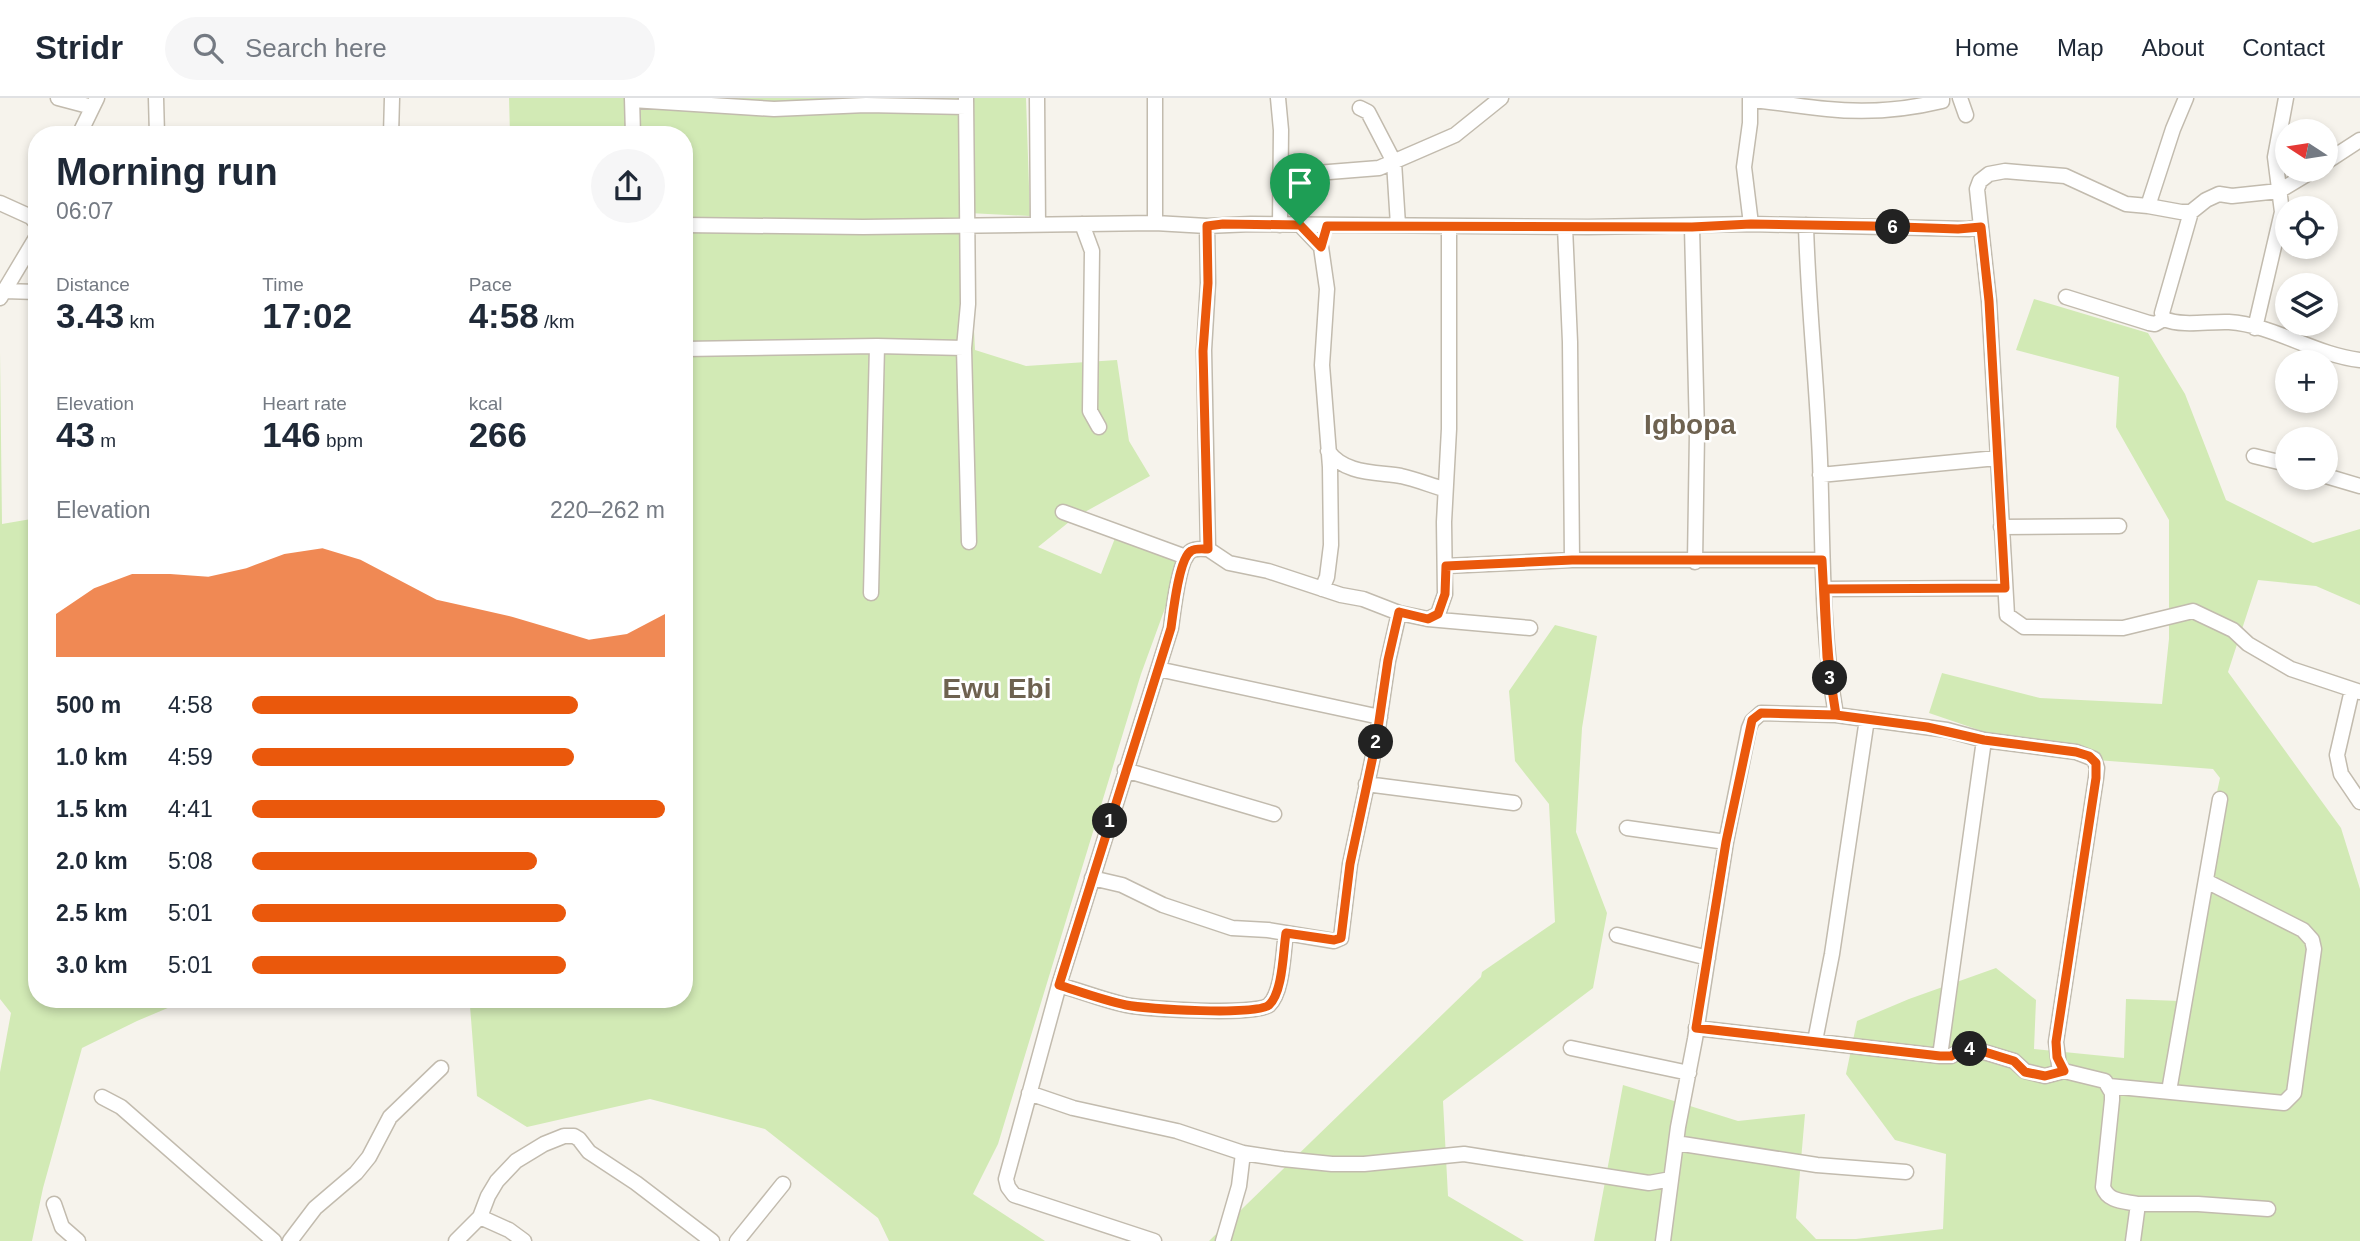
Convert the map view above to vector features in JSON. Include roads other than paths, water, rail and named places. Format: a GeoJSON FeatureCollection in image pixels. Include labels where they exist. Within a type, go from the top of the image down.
{"type":"FeatureCollection","features":[{"type":"Feature","properties":{"kind":"street"},"geometry":{"type":"LineString","coordinates":[[58,98],[95,103],[84,126]]}},
{"type":"Feature","properties":{"kind":"street"},"geometry":{"type":"LineString","coordinates":[[156,98],[157,126]]}},
{"type":"Feature","properties":{"kind":"street"},"geometry":{"type":"LineString","coordinates":[[391,126],[392,98]]}},
{"type":"Feature","properties":{"kind":"street"},"geometry":{"type":"LineString","coordinates":[[1037,98],[1038,225]]}},
{"type":"Feature","properties":{"kind":"street"},"geometry":{"type":"LineString","coordinates":[[1155,98],[1155,223]]}},
{"type":"Feature","properties":{"kind":"street"},"geometry":{"type":"LineString","coordinates":[[1278,98],[1281,130],[1280,225]]}},
{"type":"Feature","properties":{"kind":"street"},"geometry":{"type":"LineString","coordinates":[[1279,176],[1362,170],[1394,162],[1455,135],[1501,98]]}},
{"type":"Feature","properties":{"kind":"street"},"geometry":{"type":"LineString","coordinates":[[1751,224],[1744,167],[1751,99],[1828,110],[1881,110],[1919,107],[1942,102],[1942,98]]}},
{"type":"Feature","properties":{"kind":"street"},"geometry":{"type":"LineString","coordinates":[[1960,98],[1966,115]]}},
{"type":"Feature","properties":{"kind":"street"},"geometry":{"type":"LineString","coordinates":[[2148,206],[2186,98]]}},
{"type":"Feature","properties":{"kind":"street"},"geometry":{"type":"LineString","coordinates":[[2255,328],[2281,225],[2283,203],[2275,157],[2286,98]]}},
{"type":"Feature","properties":{"kind":"street"},"geometry":{"type":"LineString","coordinates":[[633,126],[632,99],[774,109],[966,102],[968,304],[964,348],[968,542]]}},
{"type":"Feature","properties":{"kind":"street"},"geometry":{"type":"LineString","coordinates":[[1360,108],[1368,113],[1394,162],[1398,225]]}},
{"type":"Feature","properties":{"kind":"street"},"geometry":{"type":"LineString","coordinates":[[2338,154],[2360,139]]}},
{"type":"Feature","properties":{"kind":"street"},"geometry":{"type":"LineString","coordinates":[[2191,212],[2126,204],[2065,176],[2005,171],[1989,174],[1980,181],[1977,189],[1989,301],[2007,615],[2024,626],[2123,628],[2193,611],[2232,630],[2248,644],[2291,669],[2356,691],[2337,755],[2342,774],[2360,802]]}},
{"type":"Feature","properties":{"kind":"street"},"geometry":{"type":"LineString","coordinates":[[2164,319],[2162,313],[2191,212],[2219,194],[2232,196],[2279,191],[2294,182]]}},
{"type":"Feature","properties":{"kind":"street"},"geometry":{"type":"LineString","coordinates":[[0,203],[28,217]]}},
{"type":"Feature","properties":{"kind":"street"},"geometry":{"type":"LineString","coordinates":[[693,225],[967,226],[1155,223],[1207,226],[1692,227],[1751,224],[1958,229],[1981,227]]}},
{"type":"Feature","properties":{"kind":"street"},"geometry":{"type":"LineString","coordinates":[[1082,224],[1092,251],[1090,411],[1098,428]]}},
{"type":"Feature","properties":{"kind":"street"},"geometry":{"type":"LineString","coordinates":[[1300,225],[1321,247]]}},
{"type":"Feature","properties":{"kind":"street"},"geometry":{"type":"LineString","coordinates":[[1806,225],[1827,657],[1836,715]]}},
{"type":"Feature","properties":{"kind":"street"},"geometry":{"type":"LineString","coordinates":[[1207,226],[1208,283],[1203,351],[1208,549]]}},
{"type":"Feature","properties":{"kind":"street"},"geometry":{"type":"LineString","coordinates":[[1322,589],[1327,578],[1331,545],[1330,467],[1322,365],[1327,289],[1321,247],[1327,226]]}},
{"type":"Feature","properties":{"kind":"street"},"geometry":{"type":"LineString","coordinates":[[1428,619],[1438,614],[1445,594],[1444,489],[1449,429],[1449,226]]}},
{"type":"Feature","properties":{"kind":"street"},"geometry":{"type":"LineString","coordinates":[[1566,227],[1572,560]]}},
{"type":"Feature","properties":{"kind":"street"},"geometry":{"type":"LineString","coordinates":[[1692,227],[1698,433],[1695,562]]}},
{"type":"Feature","properties":{"kind":"street"},"geometry":{"type":"LineString","coordinates":[[2,294],[28,251]]}},
{"type":"Feature","properties":{"kind":"street"},"geometry":{"type":"LineString","coordinates":[[2,294],[28,293]]}},
{"type":"Feature","properties":{"kind":"street"},"geometry":{"type":"LineString","coordinates":[[2066,297],[2155,324],[2164,319],[2205,324],[2230,322],[2360,360]]}},
{"type":"Feature","properties":{"kind":"street"},"geometry":{"type":"LineString","coordinates":[[693,349],[877,346],[964,348]]}},
{"type":"Feature","properties":{"kind":"street"},"geometry":{"type":"LineString","coordinates":[[871,593],[877,346]]}},
{"type":"Feature","properties":{"kind":"street"},"geometry":{"type":"LineString","coordinates":[[1327,450],[1337,462],[1346,466],[1444,489]]}},
{"type":"Feature","properties":{"kind":"street"},"geometry":{"type":"LineString","coordinates":[[2254,456],[2275,461]]}},
{"type":"Feature","properties":{"kind":"street"},"geometry":{"type":"LineString","coordinates":[[1820,475],[1997,458]]}},
{"type":"Feature","properties":{"kind":"street"},"geometry":{"type":"LineString","coordinates":[[2338,480],[2360,486]]}},
{"type":"Feature","properties":{"kind":"street"},"geometry":{"type":"LineString","coordinates":[[1063,512],[1186,557]]}},
{"type":"Feature","properties":{"kind":"street"},"geometry":{"type":"LineString","coordinates":[[2001,527],[2119,526]]}},
{"type":"Feature","properties":{"kind":"street"},"geometry":{"type":"LineString","coordinates":[[1154,1241],[1014,1195],[1006,1179],[1059,985],[1171,628],[1176,592],[1186,557],[1193,549],[1208,549],[1230,564],[1268,571],[1399,612],[1428,619],[1530,628]]}},
{"type":"Feature","properties":{"kind":"street"},"geometry":{"type":"LineString","coordinates":[[1446,566],[1572,560],[1822,560]]}},
{"type":"Feature","properties":{"kind":"street"},"geometry":{"type":"LineString","coordinates":[[1825,589],[2005,588]]}},
{"type":"Feature","properties":{"kind":"street"},"geometry":{"type":"LineString","coordinates":[[1092,878],[1122,885],[1163,905],[1232,928],[1334,940],[1341,938],[1350,864],[1399,612]]}},
{"type":"Feature","properties":{"kind":"street"},"geometry":{"type":"LineString","coordinates":[[1158,669],[1380,717]]}},
{"type":"Feature","properties":{"kind":"street"},"geometry":{"type":"LineString","coordinates":[[1663,1241],[1676,1143],[1726,842],[1752,720],[1761,713],[1836,715],[1947,730],[1984,740],[2076,752],[2089,756],[2096,763],[2096,778],[2056,1042],[2057,1057],[2064,1071]]}},
{"type":"Feature","properties":{"kind":"street"},"geometry":{"type":"LineString","coordinates":[[1815,1041],[1832,954],[1867,719]]}},
{"type":"Feature","properties":{"kind":"street"},"geometry":{"type":"LineString","coordinates":[[1940,1056],[1984,740]]}},
{"type":"Feature","properties":{"kind":"street"},"geometry":{"type":"LineString","coordinates":[[1125,770],[1274,814]]}},
{"type":"Feature","properties":{"kind":"street"},"geometry":{"type":"LineString","coordinates":[[1366,784],[1514,803]]}},
{"type":"Feature","properties":{"kind":"street"},"geometry":{"type":"LineString","coordinates":[[2169,1091],[2220,799]]}},
{"type":"Feature","properties":{"kind":"street"},"geometry":{"type":"LineString","coordinates":[[1627,828],[1726,842]]}},
{"type":"Feature","properties":{"kind":"street"},"geometry":{"type":"LineString","coordinates":[[2109,1086],[2284,1103],[2294,1093],[2314,949],[2312,940],[2303,930],[2206,881]]}},
{"type":"Feature","properties":{"kind":"street"},"geometry":{"type":"LineString","coordinates":[[1059,985],[1126,1005],[1188,1010],[1256,1010],[1271,1004],[1278,988],[1286,933]]}},
{"type":"Feature","properties":{"kind":"street"},"geometry":{"type":"LineString","coordinates":[[1617,935],[1708,958]]}},
{"type":"Feature","properties":{"kind":"street"},"geometry":{"type":"LineString","coordinates":[[1696,1028],[1940,1056],[1951,1056],[1962,1050],[1975,1049],[2014,1061],[2025,1072],[2045,1076],[2064,1071],[2105,1081],[2112,1100],[2103,1186],[2110,1199],[2138,1203],[2268,1209]]}},
{"type":"Feature","properties":{"kind":"street"},"geometry":{"type":"LineString","coordinates":[[1571,1048],[1689,1073]]}},
{"type":"Feature","properties":{"kind":"street"},"geometry":{"type":"LineString","coordinates":[[290,1241],[315,1208],[356,1173],[369,1157],[390,1117],[440,1068]]}},
{"type":"Feature","properties":{"kind":"street"},"geometry":{"type":"LineString","coordinates":[[1028,1093],[1073,1108],[1177,1131],[1243,1153],[1332,1164],[1364,1164],[1464,1154],[1649,1183],[1671,1179]]}},
{"type":"Feature","properties":{"kind":"street"},"geometry":{"type":"LineString","coordinates":[[102,1097],[121,1107],[274,1241]]}},
{"type":"Feature","properties":{"kind":"street"},"geometry":{"type":"LineString","coordinates":[[456,1241],[480,1217],[497,1181],[516,1161],[544,1143],[564,1136],[579,1139],[589,1152],[636,1183],[712,1241]]}},
{"type":"Feature","properties":{"kind":"street"},"geometry":{"type":"LineString","coordinates":[[1676,1143],[1817,1165],[1906,1172]]}},
{"type":"Feature","properties":{"kind":"street"},"geometry":{"type":"LineString","coordinates":[[1223,1241],[1239,1186],[1243,1153]]}},
{"type":"Feature","properties":{"kind":"street"},"geometry":{"type":"LineString","coordinates":[[737,1241],[783,1184]]}},
{"type":"Feature","properties":{"kind":"street"},"geometry":{"type":"LineString","coordinates":[[2133,1241],[2138,1203]]}},
{"type":"Feature","properties":{"kind":"street"},"geometry":{"type":"LineString","coordinates":[[54,1204],[62,1227],[78,1241]]}},
{"type":"Feature","properties":{"kind":"street"},"geometry":{"type":"LineString","coordinates":[[480,1217],[509,1230],[524,1241]]}},
{"type":"Feature","properties":{"kind":"district","name":"Igbopa"},"geometry":{"type":"Point","coordinates":[1690,424]}},
{"type":"Feature","properties":{"kind":"district","name":"Ewu Ebi"},"geometry":{"type":"Point","coordinates":[997,688]}}]}
